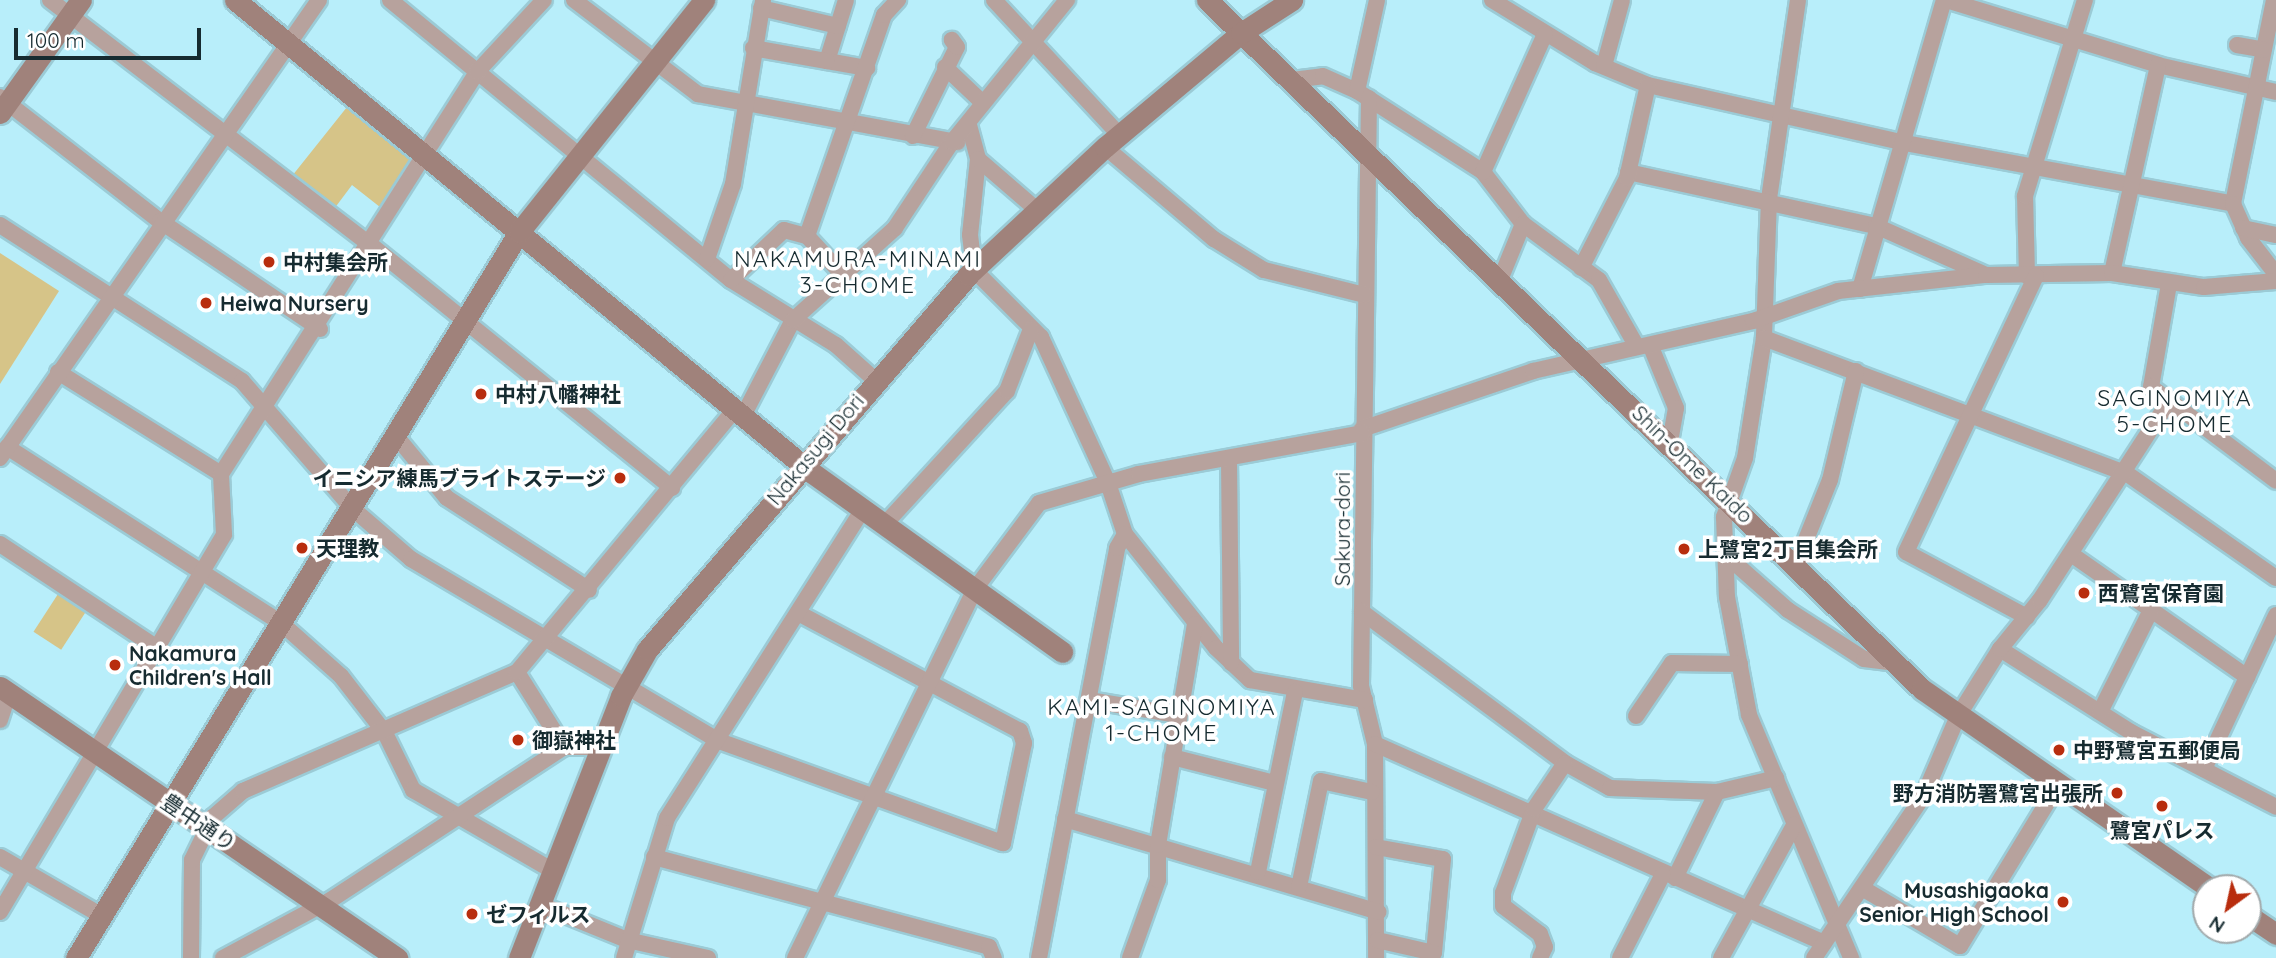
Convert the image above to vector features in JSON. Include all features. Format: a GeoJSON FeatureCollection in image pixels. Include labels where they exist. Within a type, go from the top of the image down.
{"type":"FeatureCollection","features":[{"type":"Feature","properties":{"kind":"street"},"geometry":{"type":"LineString","coordinates":[[50,0],[74,8],[223,131],[466,320],[672,488]]}},
{"type":"Feature","properties":{"kind":"street"},"geometry":{"type":"LineString","coordinates":[[235,0],[802,463],[1062,652]]}},
{"type":"Feature","properties":{"kind":"street"},"geometry":{"type":"LineString","coordinates":[[319,0],[160,221],[3,453],[280,622],[341,676],[385,733],[414,790],[455,818],[555,873]]}},
{"type":"Feature","properties":{"kind":"street"},"geometry":{"type":"LineString","coordinates":[[390,0],[731,280],[793,320],[874,379]]}},
{"type":"Feature","properties":{"kind":"street"},"geometry":{"type":"LineString","coordinates":[[0,912],[224,534],[221,474],[320,328],[477,72],[544,0]]}},
{"type":"Feature","properties":{"kind":"street"},"geometry":{"type":"LineString","coordinates":[[574,0],[698,94],[743,107],[844,126],[972,143]]}},
{"type":"Feature","properties":{"kind":"street"},"geometry":{"type":"LineString","coordinates":[[76,958],[519,232],[704,0]]}},
{"type":"Feature","properties":{"kind":"street"},"geometry":{"type":"LineString","coordinates":[[827,61],[846,0]]}},
{"type":"Feature","properties":{"kind":"street"},"geometry":{"type":"LineString","coordinates":[[807,236],[884,16],[898,0]]}},
{"type":"Feature","properties":{"kind":"street"},"geometry":{"type":"LineString","coordinates":[[994,0],[1034,42],[1110,138],[1214,239],[1264,270],[1365,295]]}},
{"type":"Feature","properties":{"kind":"street"},"geometry":{"type":"LineString","coordinates":[[191,958],[192,860],[205,825],[243,792],[385,733],[517,672],[739,412],[793,320],[895,228],[952,142],[969,125],[1067,0]]}},
{"type":"Feature","properties":{"kind":"street","name":"Shin-Ome Kaido"},"geometry":{"type":"LineString","coordinates":[[1207,0],[1958,716],[2192,876]]}},
{"type":"Feature","properties":{"kind":"street","name":"Nakasugi Dori"},"geometry":{"type":"LineString","coordinates":[[519,958],[555,873],[600,747],[626,686],[647,650],[874,379],[974,270],[1110,138],[1241,33],[1292,0]]}},
{"type":"Feature","properties":{"kind":"street","name":"Sakura-dori"},"geometry":{"type":"LineString","coordinates":[[1376,958],[1379,912],[1372,792],[1375,744],[1365,700],[1362,612],[1362,431],[1366,152],[1363,95],[1377,0]]}},
{"type":"Feature","properties":{"kind":"street"},"geometry":{"type":"LineString","coordinates":[[1604,66],[1622,0]]}},
{"type":"Feature","properties":{"kind":"street"},"geometry":{"type":"LineString","coordinates":[[1798,0],[1779,113],[1769,199],[1764,338],[1745,458],[1724,517],[1729,558],[1727,597],[1749,715],[1851,958]]}},
{"type":"Feature","properties":{"kind":"street"},"geometry":{"type":"LineString","coordinates":[[1860,289],[1900,142],[1945,0],[2078,37],[2158,65],[2276,92]]}},
{"type":"Feature","properties":{"kind":"street"},"geometry":{"type":"LineString","coordinates":[[2028,617],[1907,555],[1974,412],[2032,276],[2025,196],[2078,37],[2085,0]]}},
{"type":"Feature","properties":{"kind":"street"},"geometry":{"type":"LineString","coordinates":[[2274,0],[2233,204],[2243,228],[2276,274]]}},
{"type":"Feature","properties":{"kind":"street"},"geometry":{"type":"LineString","coordinates":[[1503,3],[1545,34],[1604,66],[1648,85],[1900,142],[2233,204]]}},
{"type":"Feature","properties":{"kind":"street"},"geometry":{"type":"LineString","coordinates":[[707,259],[733,184],[752,48],[762,4],[838,26]]}},
{"type":"Feature","properties":{"kind":"street"},"geometry":{"type":"LineString","coordinates":[[74,8],[3,104],[160,221],[320,328]]}},
{"type":"Feature","properties":{"kind":"street"},"geometry":{"type":"LineString","coordinates":[[1483,172],[1545,34]]}},
{"type":"Feature","properties":{"kind":"street"},"geometry":{"type":"LineString","coordinates":[[913,136],[957,47],[952,40]]}},
{"type":"Feature","properties":{"kind":"street"},"geometry":{"type":"LineString","coordinates":[[2237,45],[2264,50]]}},
{"type":"Feature","properties":{"kind":"street"},"geometry":{"type":"LineString","coordinates":[[752,48],[867,68]]}},
{"type":"Feature","properties":{"kind":"street"},"geometry":{"type":"LineString","coordinates":[[2112,273],[2158,65]]}},
{"type":"Feature","properties":{"kind":"street"},"geometry":{"type":"LineString","coordinates":[[945,67],[984,103]]}},
{"type":"Feature","properties":{"kind":"street"},"geometry":{"type":"LineString","coordinates":[[1292,80],[1323,76],[1363,95],[1483,172],[1523,224],[1605,287],[1644,346],[1676,408],[1670,442]]}},
{"type":"Feature","properties":{"kind":"street"},"geometry":{"type":"LineString","coordinates":[[1581,268],[1628,172],[1648,85]]}},
{"type":"Feature","properties":{"kind":"street"},"geometry":{"type":"LineString","coordinates":[[969,125],[978,159],[970,235],[974,270],[1031,329],[1108,483],[1125,534],[1195,624],[1250,680],[1295,691],[1365,700]]}},
{"type":"Feature","properties":{"kind":"street"},"geometry":{"type":"LineString","coordinates":[[978,159],[1037,210]]}},
{"type":"Feature","properties":{"kind":"street"},"geometry":{"type":"LineString","coordinates":[[1628,172],[1769,199],[1876,226],[1986,275]]}},
{"type":"Feature","properties":{"kind":"street"},"geometry":{"type":"LineString","coordinates":[[1500,280],[1523,224]]}},
{"type":"Feature","properties":{"kind":"street"},"geometry":{"type":"LineString","coordinates":[[0,225],[242,381],[352,508],[411,559],[719,741],[1003,843],[1024,736],[798,613]]}},
{"type":"Feature","properties":{"kind":"street"},"geometry":{"type":"LineString","coordinates":[[2243,228],[2276,235]]}},
{"type":"Feature","properties":{"kind":"street"},"geometry":{"type":"LineString","coordinates":[[731,280],[784,230],[807,236],[842,274]]}},
{"type":"Feature","properties":{"kind":"street"},"geometry":{"type":"LineString","coordinates":[[796,958],[821,901],[975,589],[1039,503],[1108,483],[1362,431],[1469,392],[1583,359],[1765,316],[1860,289],[1986,275],[2112,273],[2169,284],[2243,287],[2276,281]]}},
{"type":"Feature","properties":{"kind":"street"},"geometry":{"type":"LineString","coordinates":[[2169,284],[2151,387],[2168,403],[2195,415],[2276,481]]}},
{"type":"Feature","properties":{"kind":"street"},"geometry":{"type":"LineString","coordinates":[[885,524],[1007,391],[1031,329]]}},
{"type":"Feature","properties":{"kind":"street"},"geometry":{"type":"LineString","coordinates":[[1764,338],[1974,412],[2126,473],[2276,578]]}},
{"type":"Feature","properties":{"kind":"street"},"geometry":{"type":"LineString","coordinates":[[1797,562],[1830,480],[1856,371]]}},
{"type":"Feature","properties":{"kind":"street"},"geometry":{"type":"LineString","coordinates":[[58,372],[221,474]]}},
{"type":"Feature","properties":{"kind":"street"},"geometry":{"type":"LineString","coordinates":[[1814,958],[1924,795],[1958,716],[2000,649],[2028,617],[2126,473],[2168,403]]}},
{"type":"Feature","properties":{"kind":"street"},"geometry":{"type":"LineString","coordinates":[[396,436],[447,498],[589,590]]}},
{"type":"Feature","properties":{"kind":"street"},"geometry":{"type":"LineString","coordinates":[[1229,460],[1231,663]]}},
{"type":"Feature","properties":{"kind":"street"},"geometry":{"type":"LineString","coordinates":[[624,958],[627,940],[667,818],[719,741],[863,509]]}},
{"type":"Feature","properties":{"kind":"street"},"geometry":{"type":"LineString","coordinates":[[1039,958],[1089,700],[1125,534]]}},
{"type":"Feature","properties":{"kind":"street"},"geometry":{"type":"LineString","coordinates":[[0,544],[158,648]]}},
{"type":"Feature","properties":{"kind":"street"},"geometry":{"type":"LineString","coordinates":[[2071,554],[2247,677]]}},
{"type":"Feature","properties":{"kind":"street"},"geometry":{"type":"LineString","coordinates":[[1729,558],[1788,610],[1864,659],[1900,663]]}},
{"type":"Feature","properties":{"kind":"street"},"geometry":{"type":"LineString","coordinates":[[2100,712],[2151,610]]}},
{"type":"Feature","properties":{"kind":"street"},"geometry":{"type":"LineString","coordinates":[[1362,612],[1565,763],[1610,789],[1717,792],[1776,778]]}},
{"type":"Feature","properties":{"kind":"street"},"geometry":{"type":"LineString","coordinates":[[1130,958],[1153,905],[1158,845],[1171,757],[1195,624]]}},
{"type":"Feature","properties":{"kind":"street"},"geometry":{"type":"LineString","coordinates":[[2204,769],[2274,626]]}},
{"type":"Feature","properties":{"kind":"street"},"geometry":{"type":"LineString","coordinates":[[2000,649],[2100,712],[2276,807]]}},
{"type":"Feature","properties":{"kind":"street"},"geometry":{"type":"LineString","coordinates":[[1636,716],[1671,663],[1740,664]]}},
{"type":"Feature","properties":{"kind":"street"},"geometry":{"type":"LineString","coordinates":[[517,672],[564,747]]}},
{"type":"Feature","properties":{"kind":"street"},"geometry":{"type":"LineString","coordinates":[[0,720],[4,690]]}},
{"type":"Feature","properties":{"kind":"street","name":"豊中通り"},"geometry":{"type":"LineString","coordinates":[[4,690],[397,958]]}},
{"type":"Feature","properties":{"kind":"street"},"geometry":{"type":"LineString","coordinates":[[1258,872],[1295,691]]}},
{"type":"Feature","properties":{"kind":"street"},"geometry":{"type":"LineString","coordinates":[[1089,700],[1178,715]]}},
{"type":"Feature","properties":{"kind":"street"},"geometry":{"type":"LineString","coordinates":[[1375,744],[1532,816],[1824,943]]}},
{"type":"Feature","properties":{"kind":"street"},"geometry":{"type":"LineString","coordinates":[[223,958],[321,906],[564,747],[600,747]]}},
{"type":"Feature","properties":{"kind":"street"},"geometry":{"type":"LineString","coordinates":[[1171,757],[1275,783]]}},
{"type":"Feature","properties":{"kind":"street"},"geometry":{"type":"LineString","coordinates":[[1540,958],[1545,947],[1540,934],[1503,906],[1532,816],[1565,763]]}},
{"type":"Feature","properties":{"kind":"street"},"geometry":{"type":"LineString","coordinates":[[1299,887],[1321,781],[1372,792]]}},
{"type":"Feature","properties":{"kind":"street"},"geometry":{"type":"LineString","coordinates":[[1862,888],[1959,946],[2058,785]]}},
{"type":"Feature","properties":{"kind":"street"},"geometry":{"type":"LineString","coordinates":[[1620,958],[1717,792]]}},
{"type":"Feature","properties":{"kind":"street"},"geometry":{"type":"LineString","coordinates":[[1065,819],[1258,872],[1379,912]]}},
{"type":"Feature","properties":{"kind":"street"},"geometry":{"type":"LineString","coordinates":[[1721,958],[1794,825]]}},
{"type":"Feature","properties":{"kind":"street"},"geometry":{"type":"LineString","coordinates":[[1376,847],[1443,859],[1434,953],[1377,940]]}},
{"type":"Feature","properties":{"kind":"street"},"geometry":{"type":"LineString","coordinates":[[0,857],[102,916]]}},
{"type":"Feature","properties":{"kind":"street"},"geometry":{"type":"LineString","coordinates":[[654,857],[989,947],[994,958]]}},
{"type":"Feature","properties":{"kind":"street"},"geometry":{"type":"LineString","coordinates":[[541,905],[627,940],[708,958]]}},
{"type":"Feature","properties":{"kind":"street"},"geometry":{"type":"LineString","coordinates":[[254,942],[261,958]]}},
{"type":"Feature","properties":{"kind":"shaded area"},"geometry":{"type":"Polygon","coordinates":[[[347,107],[412,160],[385,211],[352,185],[334,209],[292,176],[347,107]]]}},
{"type":"Feature","properties":{"kind":"shaded area"},"geometry":{"type":"Polygon","coordinates":[[[0,253],[59,291],[0,384],[0,253]]]}},
{"type":"Feature","properties":{"kind":"shaded area"},"geometry":{"type":"Polygon","coordinates":[[[58,594],[86,612],[61,650],[33,632],[58,594]]]}},
{"type":"Feature","properties":{"kind":"place","name":"中村集会所"},"geometry":{"type":"Point","coordinates":[269,262]}},
{"type":"Feature","properties":{"kind":"place","name":"Heiwa Nursery"},"geometry":{"type":"Point","coordinates":[206,303]}},
{"type":"Feature","properties":{"kind":"place","name":"中村八幡神社"},"geometry":{"type":"Point","coordinates":[481,394]}},
{"type":"Feature","properties":{"kind":"place","name":"イニシア練馬ブライトステージ"},"geometry":{"type":"Point","coordinates":[620,478]}},
{"type":"Feature","properties":{"kind":"place","name":"天理教"},"geometry":{"type":"Point","coordinates":[302,548]}},
{"type":"Feature","properties":{"kind":"place","name":"上鷺宮2丁目集会所"},"geometry":{"type":"Point","coordinates":[1684,549]}},
{"type":"Feature","properties":{"kind":"place","name":"西鷺宮保育園"},"geometry":{"type":"Point","coordinates":[2084,593]}},
{"type":"Feature","properties":{"kind":"place","name":"Nakamura Children's Hall"},"geometry":{"type":"Point","coordinates":[115,665]}},
{"type":"Feature","properties":{"kind":"place","name":"御嶽神社"},"geometry":{"type":"Point","coordinates":[518,740]}},
{"type":"Feature","properties":{"kind":"place","name":"中野鷺宮五郵便局"},"geometry":{"type":"Point","coordinates":[2059,750]}},
{"type":"Feature","properties":{"kind":"place","name":"野方消防署鷺宮出張所"},"geometry":{"type":"Point","coordinates":[2117,793]}},
{"type":"Feature","properties":{"kind":"place","name":"鷺宮パレス"},"geometry":{"type":"Point","coordinates":[2162,806]}},
{"type":"Feature","properties":{"kind":"place","name":"Musashigaoka Senior High School"},"geometry":{"type":"Point","coordinates":[2063,902]}},
{"type":"Feature","properties":{"kind":"place","name":"ゼフィルス"},"geometry":{"type":"Point","coordinates":[472,914]}},
{"type":"Feature","properties":{"kind":"district","name":"NAKAMURA-MINAMI 3-CHOME"},"geometry":{"type":"Point","coordinates":[858,272]}},
{"type":"Feature","properties":{"kind":"district","name":"SAGINOMIYA 5-CHOME"},"geometry":{"type":"Point","coordinates":[2175,411]}},
{"type":"Feature","properties":{"kind":"district","name":"KAMI-SAGINOMIYA 1-CHOME"},"geometry":{"type":"Point","coordinates":[1162,720]}}]}
